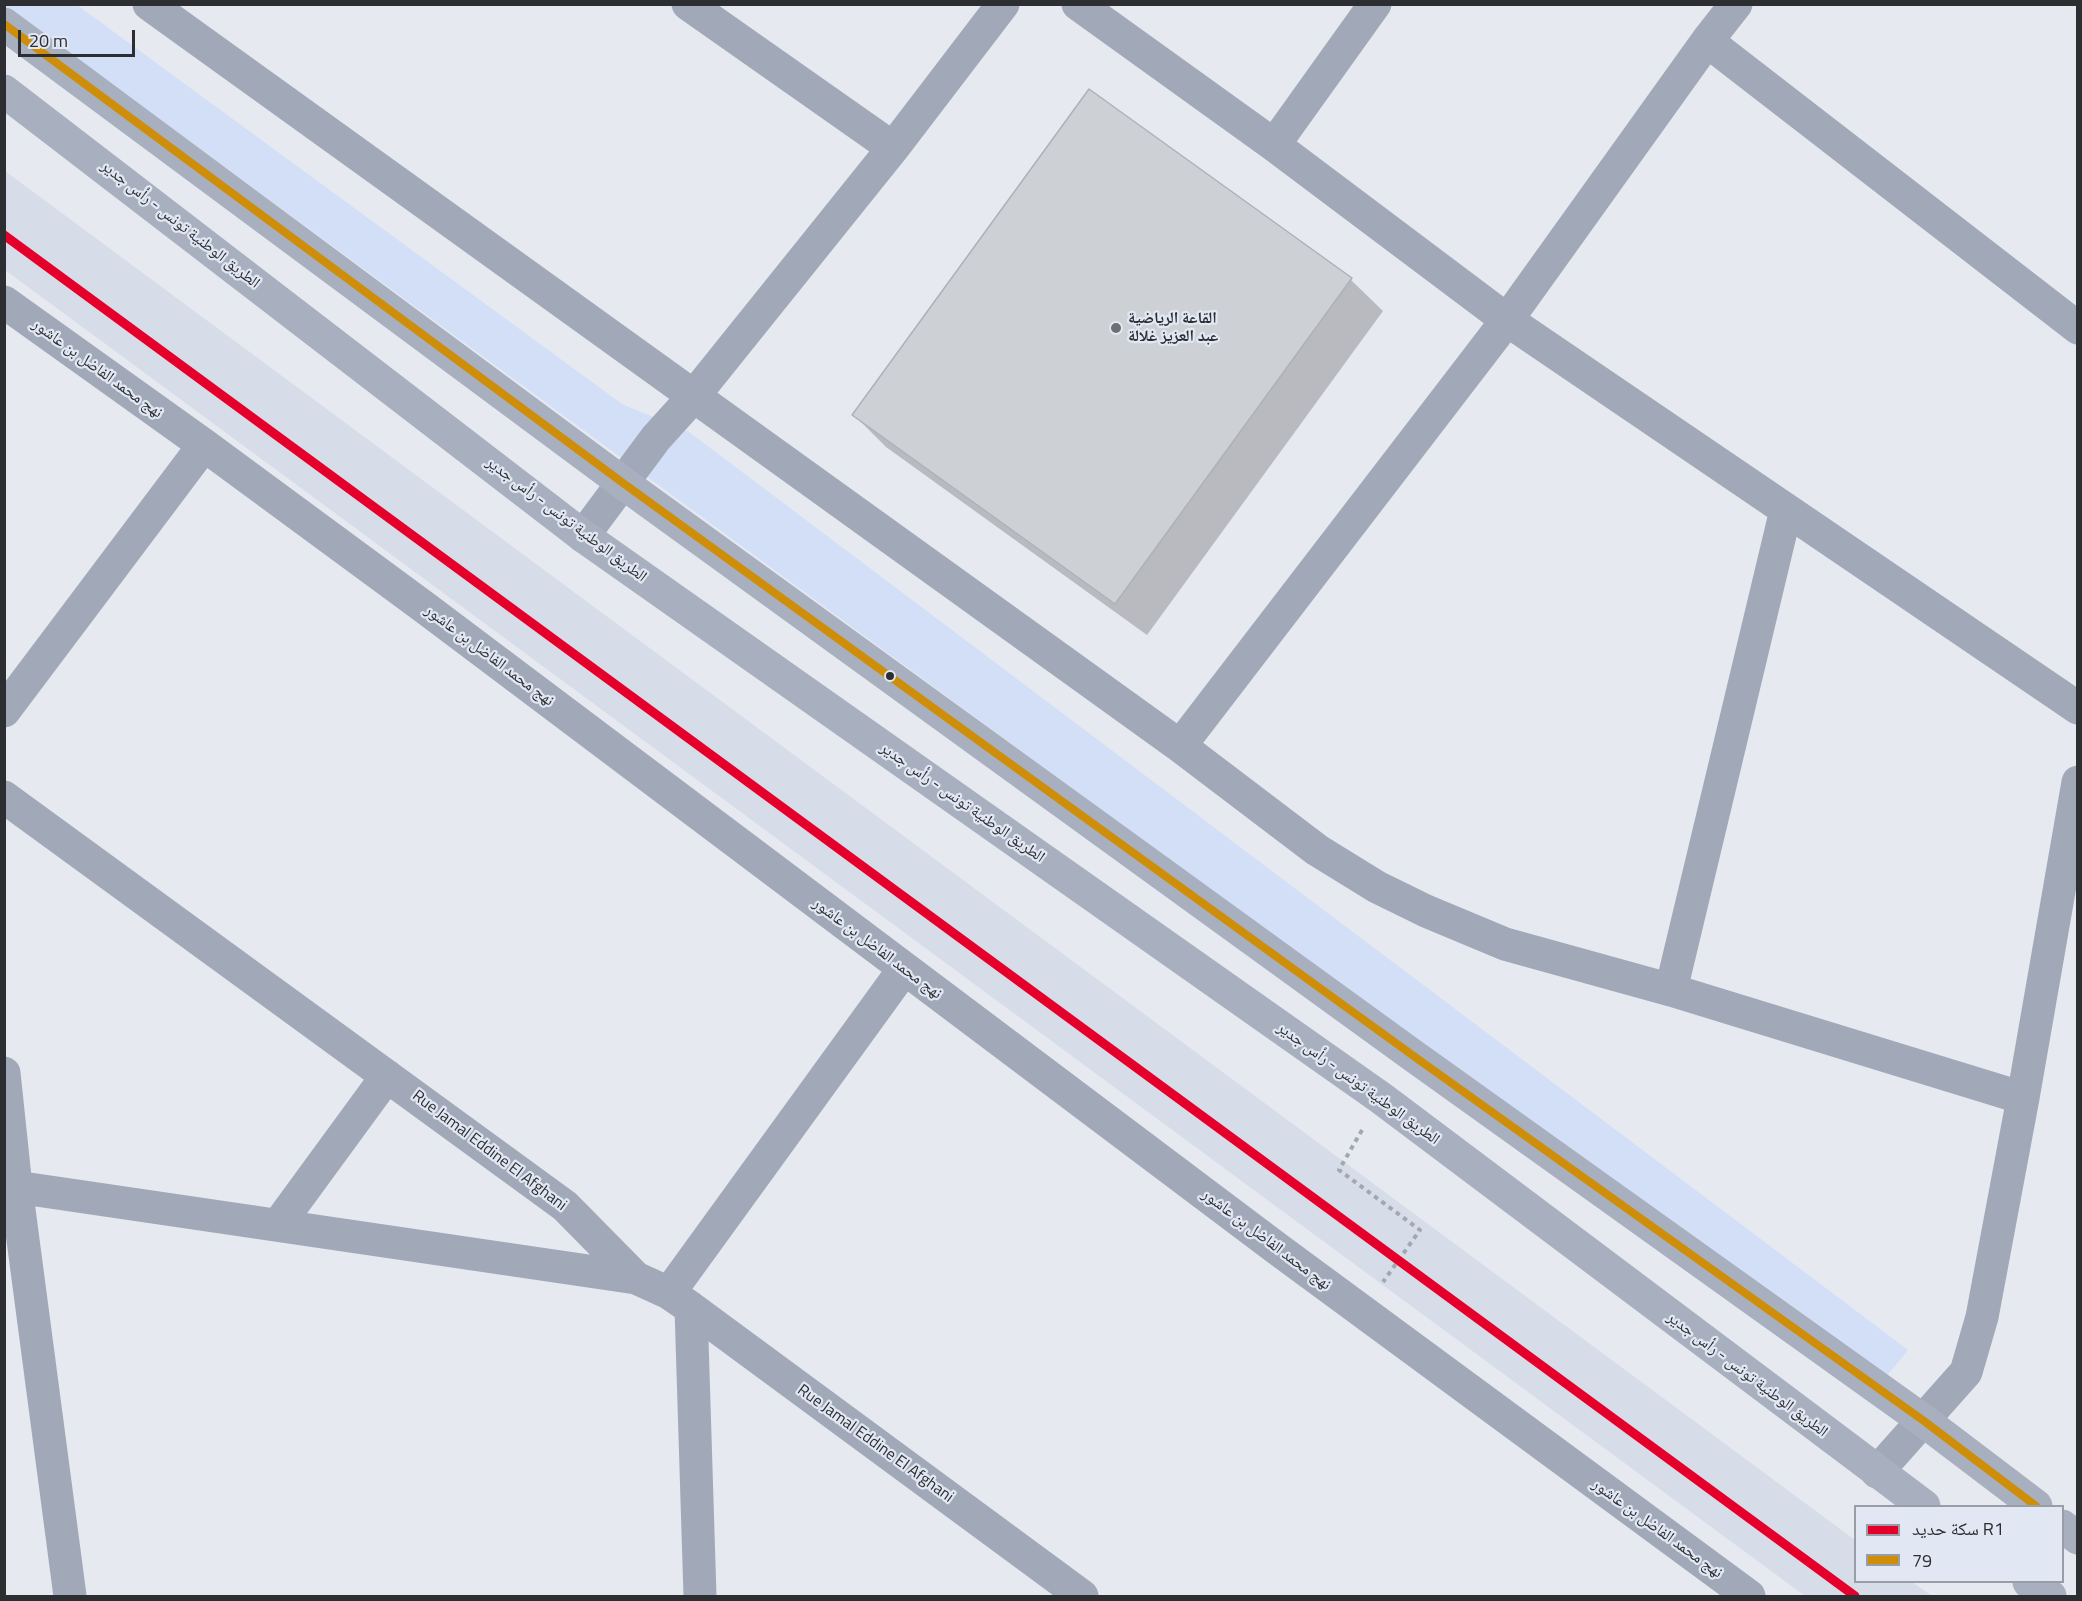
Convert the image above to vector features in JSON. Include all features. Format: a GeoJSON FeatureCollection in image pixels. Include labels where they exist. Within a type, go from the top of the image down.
{"type":"FeatureCollection","features":[{"type":"Feature","properties":{"kind":"highway"},"geometry":{"type":"LineString","coordinates":[[4,24],[622,483],[1415,1057],[1924,1421],[2035,1505]]}},
{"type":"Feature","properties":{"kind":"highway","name":"الطريق الوطنية تونس - رأس جدير"},"geometry":{"type":"LineString","coordinates":[[4,91],[583,536],[1381,1098],[1923,1505]]}},
{"type":"Feature","properties":{"kind":"highway"},"geometry":{"type":"LineString","coordinates":[[2064,1528],[2078,1538]]}},
{"type":"Feature","properties":{"kind":"highway"},"geometry":{"type":"LineString","coordinates":[[2032,1583],[2050,1596]]}},
{"type":"Feature","properties":{"kind":"street"},"geometry":{"type":"LineString","coordinates":[[148,4],[1180,746],[1317,850],[1377,887],[1426,911],[1505,944],[1671,990],[2023,1098]]}},
{"type":"Feature","properties":{"kind":"street"},"geometry":{"type":"LineString","coordinates":[[688,4],[893,148]]}},
{"type":"Feature","properties":{"kind":"street"},"geometry":{"type":"LineString","coordinates":[[583,536],[656,438],[693,397],[893,148],[1003,4]]}},
{"type":"Feature","properties":{"kind":"street"},"geometry":{"type":"LineString","coordinates":[[1078,4],[1274,145],[1507,320],[2078,708]]}},
{"type":"Feature","properties":{"kind":"street"},"geometry":{"type":"LineString","coordinates":[[1274,145],[1376,4]]}},
{"type":"Feature","properties":{"kind":"street"},"geometry":{"type":"LineString","coordinates":[[1180,746],[1507,320],[1736,4]]}},
{"type":"Feature","properties":{"kind":"street"},"geometry":{"type":"LineString","coordinates":[[1707,41],[2078,328]]}},
{"type":"Feature","properties":{"kind":"street","name":"نهج محمد الفاضل بن عاشور"},"geometry":{"type":"LineString","coordinates":[[4,302],[434,614],[1279,1250],[1749,1596]]}},
{"type":"Feature","properties":{"kind":"street"},"geometry":{"type":"LineString","coordinates":[[4,711],[204,445]]}},
{"type":"Feature","properties":{"kind":"street"},"geometry":{"type":"LineString","coordinates":[[1671,990],[1786,510]]}},
{"type":"Feature","properties":{"kind":"street"},"geometry":{"type":"LineString","coordinates":[[1877,1472],[1965,1372],[1976,1343],[2023,1098],[2078,782]]}},
{"type":"Feature","properties":{"kind":"street","name":"Rue Jamal Eddine El Afghani"},"geometry":{"type":"LineString","coordinates":[[4,797],[565,1206],[636,1278],[680,1301],[1082,1596]]}},
{"type":"Feature","properties":{"kind":"street"},"geometry":{"type":"LineString","coordinates":[[700,1596],[680,1301],[904,969]]}},
{"type":"Feature","properties":{"kind":"street"},"geometry":{"type":"LineString","coordinates":[[4,1073],[16,1187],[70,1596]]}},
{"type":"Feature","properties":{"kind":"street"},"geometry":{"type":"LineString","coordinates":[[278,1225],[387,1076]]}},
{"type":"Feature","properties":{"kind":"street"},"geometry":{"type":"LineString","coordinates":[[16,1187],[636,1278]]}},
{"type":"Feature","properties":{"kind":"path"},"geometry":{"type":"LineString","coordinates":[[1381,1098],[1339,1170],[1420,1230],[1383,1282]]}},
{"type":"Feature","properties":{"kind":"shaded area"},"geometry":{"type":"Polygon","coordinates":[[[5,4],[77,5],[622,404],[689,432],[1908,1350],[1882,1382],[5,4]]]}},
{"type":"Feature","properties":{"kind":"shaded area"},"geometry":{"type":"Polygon","coordinates":[[[5,171],[1854,1539],[1854,1583],[1913,1583],[1932,1596],[1805,1596],[5,270],[5,171]]]}},
{"type":"Feature","properties":{"kind":"building","name":"القاعة الرياضية عبد العزيز غلالة"},"geometry":{"type":"Polygon","coordinates":[[[1089,89],[1352,278],[1115,604],[852,415],[1089,89]]]}},
{"type":"Feature","properties":{"kind":"rail line","name":"R1"},"geometry":{"type":"LineString","coordinates":[[4,235],[1855,1596]]}},
{"type":"Feature","properties":{"kind":"transit line","name":"79"},"geometry":{"type":"LineString","coordinates":[[4,24],[623,483],[1415,1057],[1924,1421],[2035,1505]]}},
{"type":"Feature","properties":{"kind":"place","name":"القاعة الرياضية عبد العزيز غلالة"},"geometry":{"type":"Point","coordinates":[1116,328]}}]}
